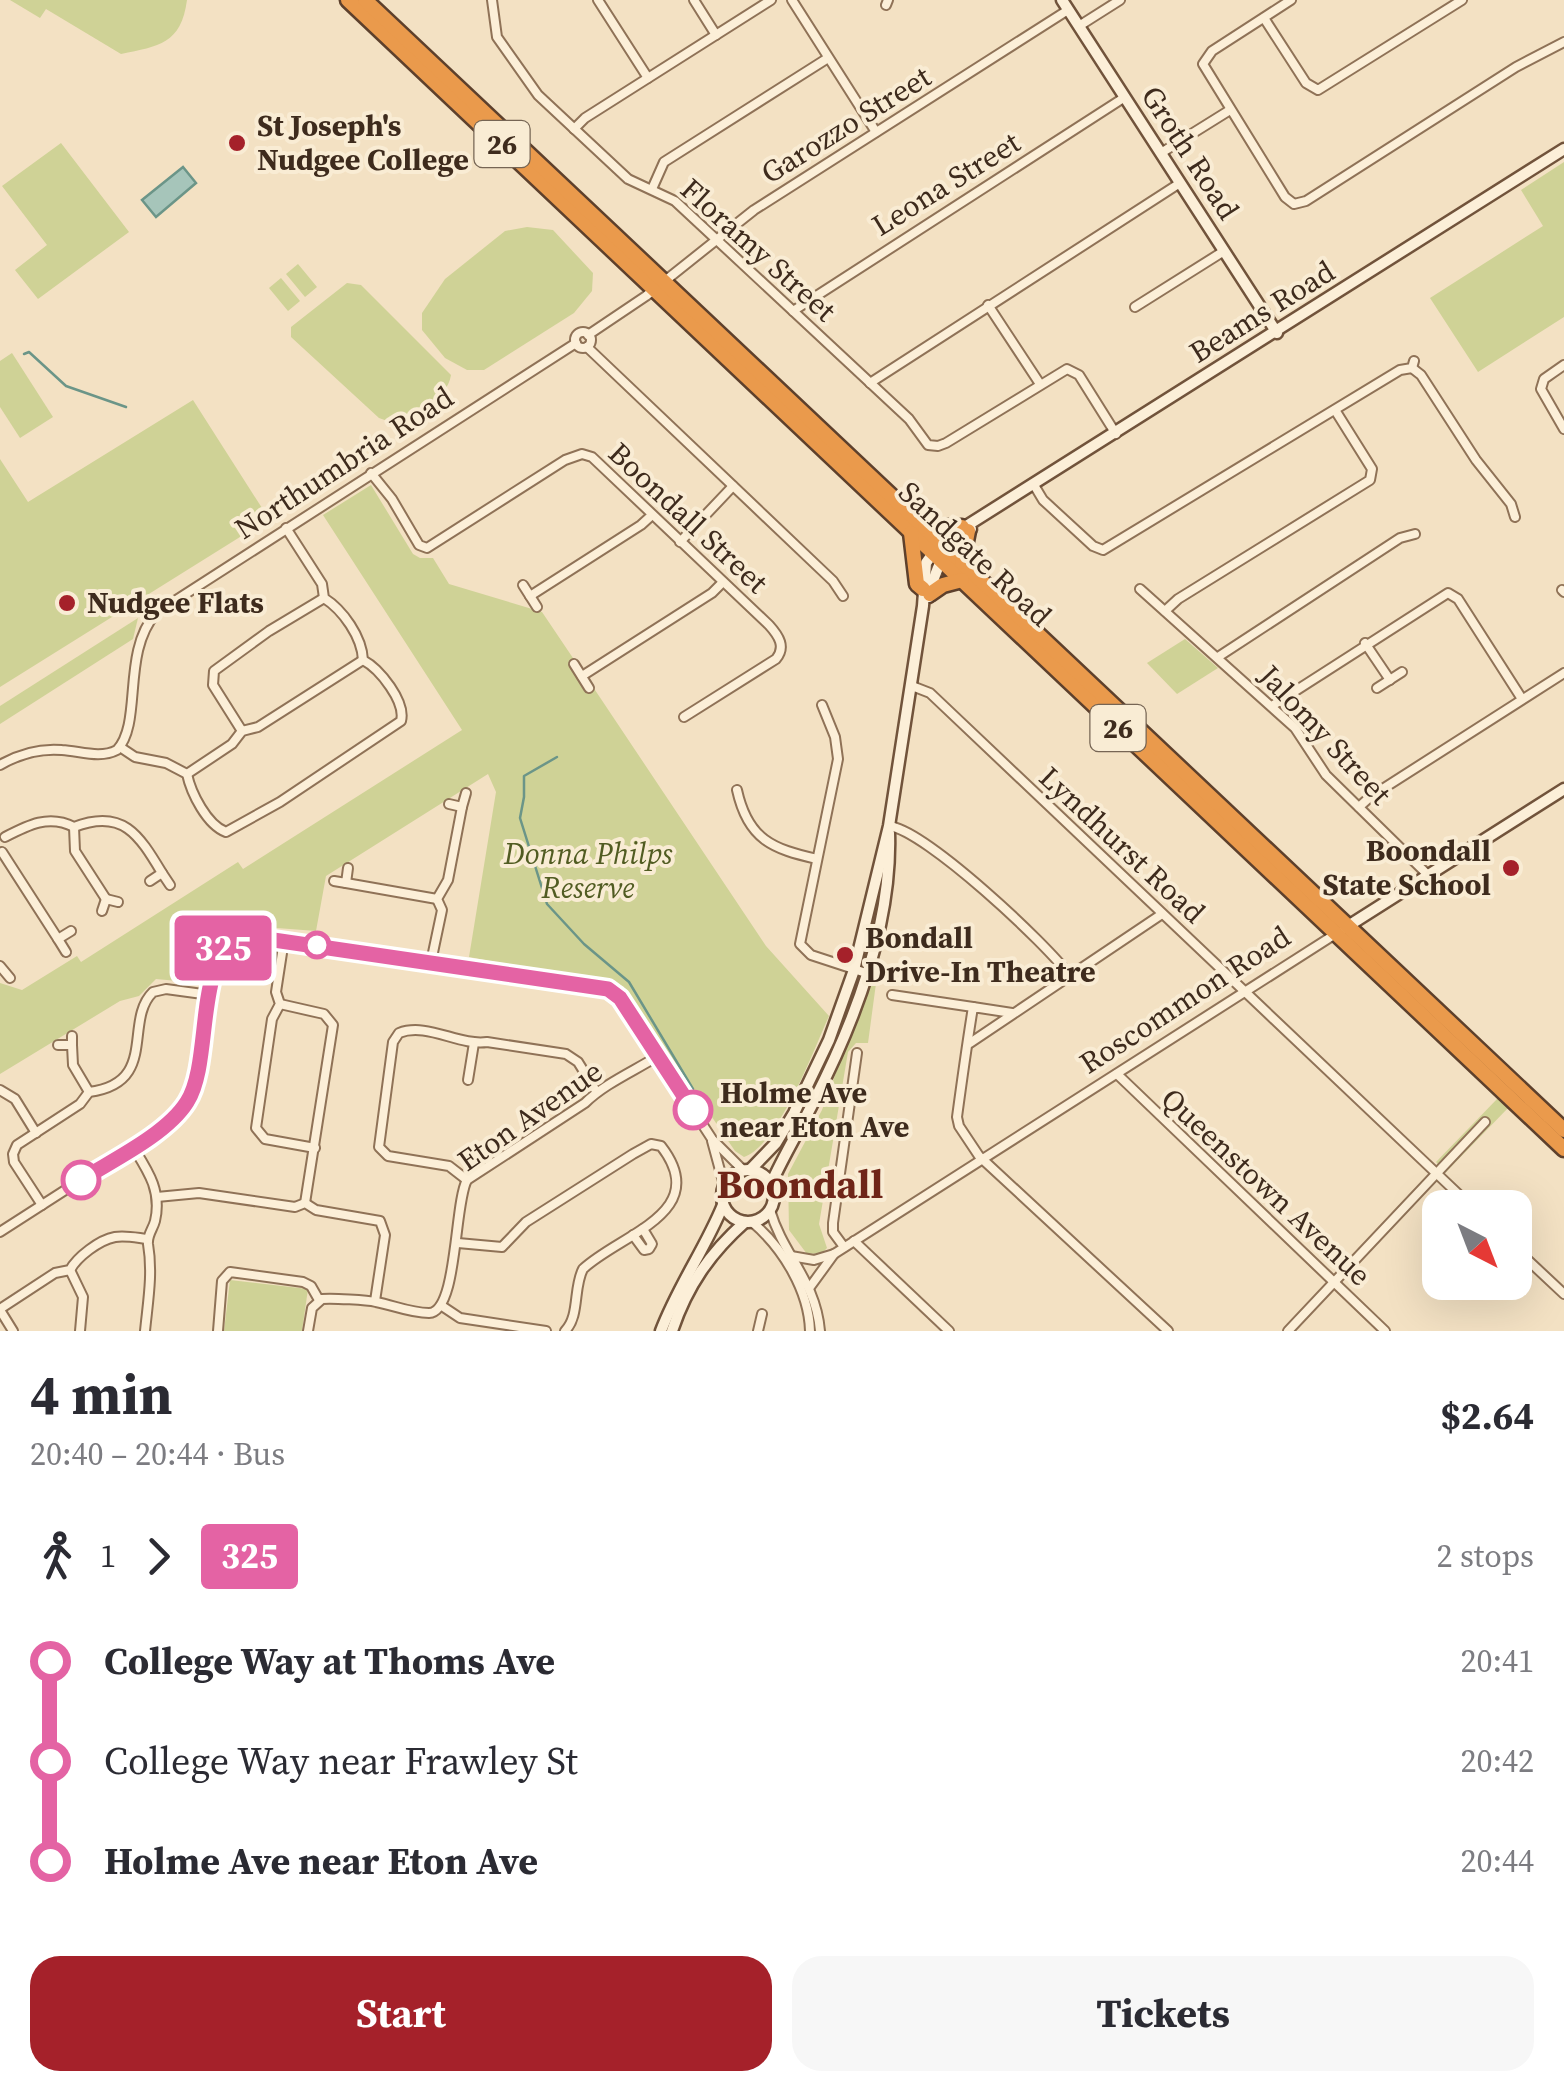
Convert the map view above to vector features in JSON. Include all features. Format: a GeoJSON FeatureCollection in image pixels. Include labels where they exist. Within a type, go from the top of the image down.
{"type":"FeatureCollection","features":[{"type":"Feature","properties":{"kind":"highway","name":"Sandgate Road"},"geometry":{"type":"LineString","coordinates":[[348,0],[660,285]]}},
{"type":"Feature","properties":{"kind":"highway","name":"Sandgate Road"},"geometry":{"type":"LineString","coordinates":[[364,0],[940,550],[962,580],[1564,1130]]}},
{"type":"Feature","properties":{"kind":"highway"},"geometry":{"type":"LineString","coordinates":[[962,562],[965,529],[918,530],[917,584],[925,596],[962,580]]}},
{"type":"Feature","properties":{"kind":"highway","name":"Sandgate Road"},"geometry":{"type":"LineString","coordinates":[[940,550],[962,562],[1564,1148]]}},
{"type":"Feature","properties":{"kind":"main road","name":"Groth Road"},"geometry":{"type":"LineString","coordinates":[[1065,5],[1277,332]]}},
{"type":"Feature","properties":{"kind":"main road","name":"Beams Road"},"geometry":{"type":"LineString","coordinates":[[940,550],[986,514],[1564,149]]}},
{"type":"Feature","properties":{"kind":"main road"},"geometry":{"type":"LineString","coordinates":[[672,1331],[708,1257],[749,1222],[770,1210],[774,1197],[771,1184],[779,1162],[838,1051],[890,858],[889,826],[925,596],[926,563],[940,550]]}},
{"type":"Feature","properties":{"kind":"main road","name":"Roscommon Road"},"geometry":{"type":"LineString","coordinates":[[1343,929],[1564,789]]}},
{"type":"Feature","properties":{"kind":"main road"},"geometry":{"type":"LineString","coordinates":[[746,1170],[776,1143],[795,1111],[860,971]]}},
{"type":"Feature","properties":{"kind":"main road"},"geometry":{"type":"LineString","coordinates":[[662,1331],[678,1290],[715,1227],[723,1205],[724,1185],[735,1173],[746,1170],[758,1172],[771,1184]]}},
{"type":"Feature","properties":{"kind":"main road"},"geometry":{"type":"LineString","coordinates":[[723,1205],[732,1217],[749,1222]]}},
{"type":"Feature","properties":{"kind":"street","name":"Floramy Street"},"geometry":{"type":"LineString","coordinates":[[492,0],[493,27],[502,47],[538,95],[628,179],[672,198],[909,419],[928,445],[942,445],[1040,384]]}},
{"type":"Feature","properties":{"kind":"street"},"geometry":{"type":"LineString","coordinates":[[598,0],[648,78]]}},
{"type":"Feature","properties":{"kind":"street"},"geometry":{"type":"LineString","coordinates":[[694,0],[716,35]]}},
{"type":"Feature","properties":{"kind":"street"},"geometry":{"type":"LineString","coordinates":[[574,129],[585,118],[771,0]]}},
{"type":"Feature","properties":{"kind":"street"},"geometry":{"type":"LineString","coordinates":[[792,0],[876,132]]}},
{"type":"Feature","properties":{"kind":"street"},"geometry":{"type":"LineString","coordinates":[[1079,26],[1120,0]]}},
{"type":"Feature","properties":{"kind":"street"},"geometry":{"type":"LineString","coordinates":[[1292,0],[1204,60],[1206,72],[1292,203],[1306,200],[1516,67],[1564,42]]}},
{"type":"Feature","properties":{"kind":"street"},"geometry":{"type":"LineString","coordinates":[[1264,18],[1306,83],[1318,90],[1462,0]]}},
{"type":"Feature","properties":{"kind":"street","name":"Garozzo Street"},"geometry":{"type":"LineString","coordinates":[[660,285],[754,210],[1065,5]]}},
{"type":"Feature","properties":{"kind":"street"},"geometry":{"type":"LineString","coordinates":[[652,188],[664,162],[828,58]]}},
{"type":"Feature","properties":{"kind":"street","name":"Leona Street"},"geometry":{"type":"LineString","coordinates":[[793,311],[1125,97]]}},
{"type":"Feature","properties":{"kind":"street"},"geometry":{"type":"LineString","coordinates":[[1161,153],[1230,110]]}},
{"type":"Feature","properties":{"kind":"street"},"geometry":{"type":"LineString","coordinates":[[870,383],[1180,183]]}},
{"type":"Feature","properties":{"kind":"street"},"geometry":{"type":"LineString","coordinates":[[1135,307],[1224,251]]}},
{"type":"Feature","properties":{"kind":"street"},"geometry":{"type":"LineString","coordinates":[[588,335],[587,346],[580,348],[576,343],[578,334],[588,335],[660,285]]}},
{"type":"Feature","properties":{"kind":"street"},"geometry":{"type":"LineString","coordinates":[[988,305],[1040,384],[1062,370],[1075,371],[1116,434]]}},
{"type":"Feature","properties":{"kind":"street","name":"Northumbria Road"},"geometry":{"type":"LineString","coordinates":[[120,747],[125,738],[138,647],[144,629],[160,609],[576,343]]}},
{"type":"Feature","properties":{"kind":"street"},"geometry":{"type":"LineString","coordinates":[[587,346],[833,581],[843,596]]}},
{"type":"Feature","properties":{"kind":"street"},"geometry":{"type":"LineString","coordinates":[[1034,486],[1043,500],[1099,550],[1413,364],[1476,460],[1513,507],[1515,517]]}},
{"type":"Feature","properties":{"kind":"street"},"geometry":{"type":"LineString","coordinates":[[1564,365],[1547,376],[1541,386],[1564,429]]}},
{"type":"Feature","properties":{"kind":"street"},"geometry":{"type":"LineString","coordinates":[[1165,611],[1178,599],[1370,480],[1372,468],[1335,410]]}},
{"type":"Feature","properties":{"kind":"street","name":"Boondall Street"},"geometry":{"type":"LineString","coordinates":[[371,473],[424,548],[578,454],[592,457],[775,632],[781,650],[776,660],[684,717]]}},
{"type":"Feature","properties":{"kind":"street"},"geometry":{"type":"LineString","coordinates":[[680,542],[733,486]]}},
{"type":"Feature","properties":{"kind":"street"},"geometry":{"type":"LineString","coordinates":[[530,596],[652,514]]}},
{"type":"Feature","properties":{"kind":"street"},"geometry":{"type":"LineString","coordinates":[[0,765],[36,751],[102,755],[120,747],[135,758],[166,762],[187,774],[190,788],[214,825],[226,832],[396,726],[402,719],[400,706],[378,670],[364,660],[360,642],[338,608],[324,598],[320,581],[286,528]]}},
{"type":"Feature","properties":{"kind":"street"},"geometry":{"type":"LineString","coordinates":[[1218,657],[1400,538],[1415,534]]}},
{"type":"Feature","properties":{"kind":"street"},"geometry":{"type":"LineString","coordinates":[[582,676],[712,594],[723,582]]}},
{"type":"Feature","properties":{"kind":"street"},"geometry":{"type":"LineString","coordinates":[[523,585],[537,607]]}},
{"type":"Feature","properties":{"kind":"street","name":"Jalomy Street"},"geometry":{"type":"LineString","coordinates":[[1140,589],[1299,732],[1326,776],[1428,875]]}},
{"type":"Feature","properties":{"kind":"street"},"geometry":{"type":"LineString","coordinates":[[1272,706],[1443,594],[1452,594],[1522,699]]}},
{"type":"Feature","properties":{"kind":"street"},"geometry":{"type":"LineString","coordinates":[[242,730],[213,685],[214,671],[324,598]]}},
{"type":"Feature","properties":{"kind":"street"},"geometry":{"type":"LineString","coordinates":[[1366,644],[1390,680]]}},
{"type":"Feature","properties":{"kind":"street"},"geometry":{"type":"LineString","coordinates":[[187,774],[232,744],[242,730],[258,727],[364,660]]}},
{"type":"Feature","properties":{"kind":"street"},"geometry":{"type":"LineString","coordinates":[[574,664],[589,688]]}},
{"type":"Feature","properties":{"kind":"street"},"geometry":{"type":"LineString","coordinates":[[1377,688],[1402,672]]}},
{"type":"Feature","properties":{"kind":"street"},"geometry":{"type":"LineString","coordinates":[[1360,807],[1564,673]]}},
{"type":"Feature","properties":{"kind":"street","name":"Lyndhurst Road"},"geometry":{"type":"LineString","coordinates":[[912,686],[930,694],[1453,1190]]}},
{"type":"Feature","properties":{"kind":"street"},"geometry":{"type":"LineString","coordinates":[[822,704],[837,743],[838,759],[801,947],[811,955],[860,971]]}},
{"type":"Feature","properties":{"kind":"street"},"geometry":{"type":"LineString","coordinates":[[737,790],[741,807],[768,844],[818,858]]}},
{"type":"Feature","properties":{"kind":"street"},"geometry":{"type":"LineString","coordinates":[[437,899],[448,880],[466,793]]}},
{"type":"Feature","properties":{"kind":"street"},"geometry":{"type":"LineString","coordinates":[[449,804],[462,807]]}},
{"type":"Feature","properties":{"kind":"street"},"geometry":{"type":"LineString","coordinates":[[66,952],[1,853],[7,844],[2,835],[44,821],[61,821],[74,827],[90,822],[120,824],[130,828],[170,884]]}},
{"type":"Feature","properties":{"kind":"street"},"geometry":{"type":"LineString","coordinates":[[889,826],[904,830],[970,880],[1070,976]]}},
{"type":"Feature","properties":{"kind":"street"},"geometry":{"type":"LineString","coordinates":[[74,827],[75,850],[106,900],[118,902]]}},
{"type":"Feature","properties":{"kind":"street"},"geometry":{"type":"LineString","coordinates":[[346,883],[348,868]]}},
{"type":"Feature","properties":{"kind":"street"},"geometry":{"type":"LineString","coordinates":[[150,881],[162,874]]}},
{"type":"Feature","properties":{"kind":"street"},"geometry":{"type":"LineString","coordinates":[[334,881],[437,899]]}},
{"type":"Feature","properties":{"kind":"street"},"geometry":{"type":"LineString","coordinates":[[432,962],[442,910],[437,899]]}},
{"type":"Feature","properties":{"kind":"street"},"geometry":{"type":"LineString","coordinates":[[102,911],[106,900]]}},
{"type":"Feature","properties":{"kind":"street"},"geometry":{"type":"LineString","coordinates":[[970,1044],[1162,914]]}},
{"type":"Feature","properties":{"kind":"street","name":"Roscommon Road"},"geometry":{"type":"LineString","coordinates":[[792,1256],[814,1260],[834,1254],[1343,929]]}},
{"type":"Feature","properties":{"kind":"street"},"geometry":{"type":"LineString","coordinates":[[58,939],[71,932]]}},
{"type":"Feature","properties":{"kind":"street"},"geometry":{"type":"LineString","coordinates":[[0,1232],[169,1123],[191,1096],[200,1067],[215,963],[228,944],[246,936],[608,989],[620,998],[712,1139],[746,1170]]}},
{"type":"Feature","properties":{"kind":"street"},"geometry":{"type":"LineString","coordinates":[[280,1004],[276,995],[284,940]]}},
{"type":"Feature","properties":{"kind":"street"},"geometry":{"type":"LineString","coordinates":[[0,965],[10,978]]}},
{"type":"Feature","properties":{"kind":"street"},"geometry":{"type":"LineString","coordinates":[[42,1205],[13,1158],[17,1145],[80,1104],[89,1092],[103,1089],[131,1067],[143,1006],[153,992],[166,989],[210,996]]}},
{"type":"Feature","properties":{"kind":"street"},"geometry":{"type":"LineString","coordinates":[[892,995],[1012,1013]]}},
{"type":"Feature","properties":{"kind":"street"},"geometry":{"type":"LineString","coordinates":[[157,1196],[198,1193],[295,1207],[304,1202],[332,1022],[324,1014],[280,1004]]}},
{"type":"Feature","properties":{"kind":"street"},"geometry":{"type":"LineString","coordinates":[[280,1004],[272,1019],[257,1132],[265,1139],[315,1148]]}},
{"type":"Feature","properties":{"kind":"street"},"geometry":{"type":"LineString","coordinates":[[972,1007],[957,1118],[962,1132],[983,1158],[1168,1331]]}},
{"type":"Feature","properties":{"kind":"street"},"geometry":{"type":"LineString","coordinates":[[467,1180],[449,1166],[385,1155],[379,1144],[393,1042],[399,1033],[408,1030],[474,1044],[487,1042],[566,1054],[578,1062],[596,1091]]}},
{"type":"Feature","properties":{"kind":"street"},"geometry":{"type":"LineString","coordinates":[[58,1045],[72,1040],[72,1065],[89,1092]]}},
{"type":"Feature","properties":{"kind":"street"},"geometry":{"type":"LineString","coordinates":[[468,1080],[474,1044]]}},
{"type":"Feature","properties":{"kind":"street"},"geometry":{"type":"LineString","coordinates":[[844,1248],[833,1232],[833,1223],[858,1054]]}},
{"type":"Feature","properties":{"kind":"street","name":"Eton Avenue"},"geometry":{"type":"LineString","coordinates":[[442,1306],[458,1243],[456,1227],[467,1180],[585,1103],[596,1091],[608,1088],[658,1056]]}},
{"type":"Feature","properties":{"kind":"street","name":"Queenstown Avenue"},"geometry":{"type":"LineString","coordinates":[[1116,1074],[1385,1331]]}},
{"type":"Feature","properties":{"kind":"street"},"geometry":{"type":"LineString","coordinates":[[1,1085],[36,1132]]}},
{"type":"Feature","properties":{"kind":"street"},"geometry":{"type":"LineString","coordinates":[[1288,1331],[1485,1122]]}},
{"type":"Feature","properties":{"kind":"street"},"geometry":{"type":"LineString","coordinates":[[712,1139],[724,1185]]}},
{"type":"Feature","properties":{"kind":"street"},"geometry":{"type":"LineString","coordinates":[[458,1243],[502,1247],[526,1222],[655,1144],[663,1149],[672,1164],[674,1194],[665,1213],[583,1269],[572,1321],[565,1331]]}},
{"type":"Feature","properties":{"kind":"street"},"geometry":{"type":"LineString","coordinates":[[133,1147],[152,1178],[157,1196],[156,1217],[148,1239],[152,1264],[145,1331]]}},
{"type":"Feature","properties":{"kind":"street"},"geometry":{"type":"LineString","coordinates":[[304,1202],[312,1209],[384,1224],[375,1301]]}},
{"type":"Feature","properties":{"kind":"street"},"geometry":{"type":"LineString","coordinates":[[770,1210],[776,1232],[810,1287],[820,1331]]}},
{"type":"Feature","properties":{"kind":"street"},"geometry":{"type":"LineString","coordinates":[[749,1222],[772,1242],[798,1284],[806,1302],[810,1331]]}},
{"type":"Feature","properties":{"kind":"street"},"geometry":{"type":"LineString","coordinates":[[633,1235],[641,1248],[649,1250],[652,1244],[643,1228]]}},
{"type":"Feature","properties":{"kind":"street"},"geometry":{"type":"LineString","coordinates":[[13,1331],[0,1310],[54,1274],[70,1270],[80,1257],[112,1238],[148,1239]]}},
{"type":"Feature","properties":{"kind":"street"},"geometry":{"type":"LineString","coordinates":[[854,1241],[950,1331]]}},
{"type":"Feature","properties":{"kind":"street","name":"Roscommon Road"},"geometry":{"type":"LineString","coordinates":[[810,1287],[834,1254]]}},
{"type":"Feature","properties":{"kind":"street"},"geometry":{"type":"LineString","coordinates":[[1532,1264],[1564,1294]]}},
{"type":"Feature","properties":{"kind":"street"},"geometry":{"type":"LineString","coordinates":[[70,1270],[83,1298],[80,1331]]}},
{"type":"Feature","properties":{"kind":"street"},"geometry":{"type":"LineString","coordinates":[[218,1331],[222,1282],[230,1272],[304,1282],[319,1300]]}},
{"type":"Feature","properties":{"kind":"street"},"geometry":{"type":"LineString","coordinates":[[308,1331],[312,1308],[319,1300],[375,1301],[430,1313],[442,1306],[460,1318],[546,1331]]}},
{"type":"Feature","properties":{"kind":"street"},"geometry":{"type":"LineString","coordinates":[[758,1331],[762,1314]]}},
{"type":"Feature","properties":{"kind":"green space"},"geometry":{"type":"Polygon","coordinates":[[[10,0],[187,0],[174,34],[157,45],[121,54],[46,9],[40,18],[10,0]]]}},
{"type":"Feature","properties":{"kind":"green space"},"geometry":{"type":"Polygon","coordinates":[[[61,143],[129,232],[38,299],[15,270],[47,245],[2,186],[61,143]]]}},
{"type":"Feature","properties":{"kind":"green space"},"geometry":{"type":"Polygon","coordinates":[[[1564,162],[1564,317],[1478,372],[1430,298],[1543,226],[1521,190],[1564,162]]]}},
{"type":"Feature","properties":{"kind":"green space"},"geometry":{"type":"Polygon","coordinates":[[[527,227],[553,230],[593,273],[592,291],[574,313],[484,370],[467,370],[445,358],[422,330],[422,313],[445,279],[505,231],[527,227]]]}},
{"type":"Feature","properties":{"kind":"green space"},"geometry":{"type":"Polygon","coordinates":[[[298,264],[317,287],[305,297],[286,274],[298,264]]]}},
{"type":"Feature","properties":{"kind":"green space"},"geometry":{"type":"Polygon","coordinates":[[[281,278],[300,301],[288,311],[269,288],[281,278]]]}},
{"type":"Feature","properties":{"kind":"green space"},"geometry":{"type":"Polygon","coordinates":[[[347,283],[361,285],[451,375],[436,398],[393,423],[379,418],[291,337],[291,327],[347,283]]]}},
{"type":"Feature","properties":{"kind":"green space"},"geometry":{"type":"Polygon","coordinates":[[[12,353],[53,417],[20,438],[0,407],[0,361],[12,353]]]}},
{"type":"Feature","properties":{"kind":"green space","name":"Nudgee Flats"},"geometry":{"type":"Polygon","coordinates":[[[193,400],[269,519],[0,687],[0,459],[28,502],[193,400]]]}},
{"type":"Feature","properties":{"kind":"green space","name":"Donna Philps Reserve"},"geometry":{"type":"Polygon","coordinates":[[[371,485],[413,554],[433,558],[449,584],[542,612],[575,661],[569,666],[585,692],[593,687],[766,946],[829,1016],[782,1116],[770,1135],[744,1157],[735,1151],[623,986],[469,957],[496,792],[488,774],[326,876],[316,931],[239,925],[208,946],[199,983],[156,979],[139,996],[120,1001],[0,1074],[0,983],[22,990],[77,956],[81,962],[238,862],[243,869],[462,730],[323,515],[371,485]]]}},
{"type":"Feature","properties":{"kind":"green space"},"geometry":{"type":"Polygon","coordinates":[[[138,618],[133,639],[0,724],[0,706],[138,618]]]}},
{"type":"Feature","properties":{"kind":"green space"},"geometry":{"type":"Polygon","coordinates":[[[1185,639],[1218,668],[1177,694],[1147,663],[1185,639]]]}},
{"type":"Feature","properties":{"kind":"green space"},"geometry":{"type":"Polygon","coordinates":[[[877,976],[868,1043],[856,1043],[848,1052],[819,1224],[827,1248],[822,1253],[807,1254],[789,1230],[788,1174],[822,1110],[872,977],[877,976]]]}},
{"type":"Feature","properties":{"kind":"green space"},"geometry":{"type":"Polygon","coordinates":[[[1499,1097],[1508,1108],[1446,1172],[1436,1162],[1499,1097]]]}},
{"type":"Feature","properties":{"kind":"green space"},"geometry":{"type":"Polygon","coordinates":[[[230,1280],[308,1289],[302,1331],[224,1331],[230,1280]]]}},
{"type":"Feature","properties":{"kind":"water"},"geometry":{"type":"Polygon","coordinates":[[[183,167],[196,183],[156,217],[142,200],[183,167]]]}},
{"type":"Feature","properties":{"kind":"waterway"},"geometry":{"type":"LineString","coordinates":[[24,354],[29,352],[66,386],[126,407]]}},
{"type":"Feature","properties":{"kind":"waterway"},"geometry":{"type":"LineString","coordinates":[[557,757],[524,776],[520,818],[547,904],[584,944],[629,982],[693,1089]]}},
{"type":"Feature","properties":{"kind":"bus line","name":"325"},"geometry":{"type":"LineString","coordinates":[[81,1180],[162,1128],[185,1106],[197,1079],[215,963],[228,944],[246,936],[608,989],[620,998],[693,1110]]}},
{"type":"Feature","properties":{"kind":"place","name":"St Joseph's Nudgee College"},"geometry":{"type":"Point","coordinates":[237,143]}},
{"type":"Feature","properties":{"kind":"place","name":"Nudgee Flats"},"geometry":{"type":"Point","coordinates":[67,603]}},
{"type":"Feature","properties":{"kind":"place","name":"Boondall State School"},"geometry":{"type":"Point","coordinates":[1511,868]}},
{"type":"Feature","properties":{"kind":"place","name":"Bondall Drive-In Theatre"},"geometry":{"type":"Point","coordinates":[845,955]}},
{"type":"Feature","properties":{"kind":"place","name":"Holme Ave near Eton Ave"},"geometry":{"type":"Point","coordinates":[693,1110]}},
{"type":"Feature","properties":{"kind":"district","name":"Boondall"},"geometry":{"type":"Point","coordinates":[800,1184]}}]}
